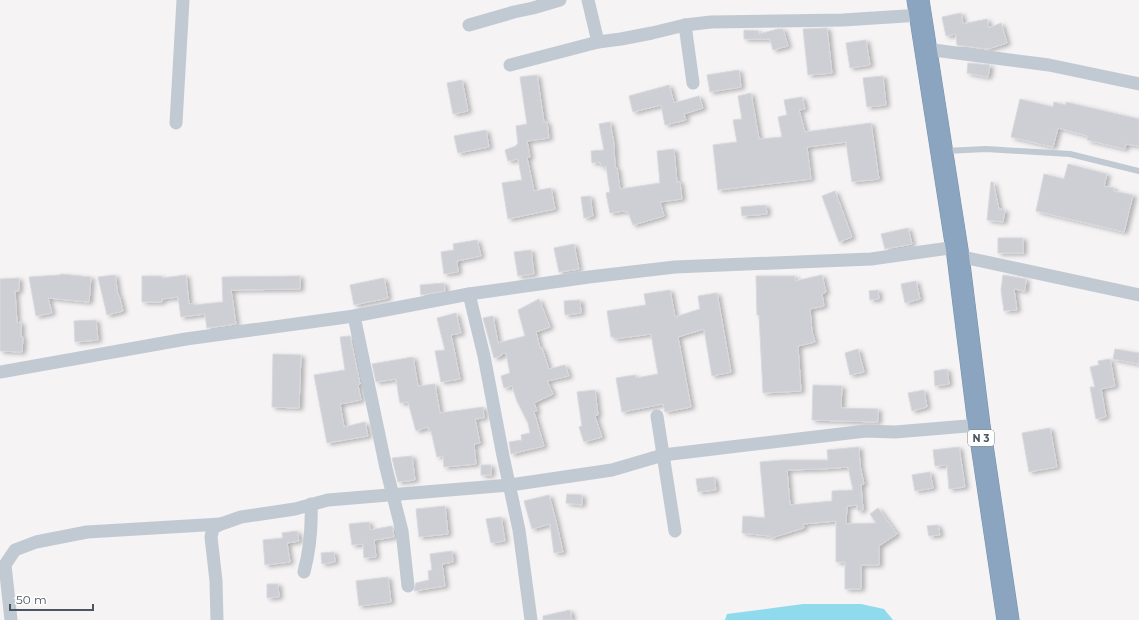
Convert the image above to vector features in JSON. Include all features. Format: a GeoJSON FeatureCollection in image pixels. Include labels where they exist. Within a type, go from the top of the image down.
{"type":"FeatureCollection","features":[{"type":"Feature","properties":{"kind":"highway","name":"N 3"},"geometry":{"type":"LineString","coordinates":[[919,7],[958,251],[979,425],[1008,620]]}},
{"type":"Feature","properties":{"kind":"street"},"geometry":{"type":"LineString","coordinates":[[176,123],[183,0]]}},
{"type":"Feature","properties":{"kind":"street"},"geometry":{"type":"LineString","coordinates":[[469,25],[560,0]]}},
{"type":"Feature","properties":{"kind":"street"},"geometry":{"type":"LineString","coordinates":[[588,0],[598,42]]}},
{"type":"Feature","properties":{"kind":"street"},"geometry":{"type":"LineString","coordinates":[[510,65],[598,42],[621,39],[685,25],[712,22],[843,20],[919,7]]}},
{"type":"Feature","properties":{"kind":"street"},"geometry":{"type":"LineString","coordinates":[[685,25],[693,83]]}},
{"type":"Feature","properties":{"kind":"street"},"geometry":{"type":"LineString","coordinates":[[926,50],[1049,65],[1139,84]]}},
{"type":"Feature","properties":{"kind":"street"},"geometry":{"type":"LineString","coordinates":[[0,372],[186,339],[354,316],[469,294],[589,277],[675,267],[871,259],[958,251],[1139,295]]}},
{"type":"Feature","properties":{"kind":"street"},"geometry":{"type":"LineString","coordinates":[[469,294],[484,356],[519,530],[531,620]]}},
{"type":"Feature","properties":{"kind":"street"},"geometry":{"type":"LineString","coordinates":[[354,316],[392,494],[402,531],[408,586]]}},
{"type":"Feature","properties":{"kind":"street"},"geometry":{"type":"LineString","coordinates":[[657,416],[675,531]]}},
{"type":"Feature","properties":{"kind":"street"},"geometry":{"type":"LineString","coordinates":[[217,620],[216,581],[210,537],[213,528],[241,517],[269,514],[328,500],[510,485],[612,470],[663,455],[866,430],[895,432],[979,425]]}},
{"type":"Feature","properties":{"kind":"street"},"geometry":{"type":"LineString","coordinates":[[304,572],[309,553],[312,526],[311,504]]}},
{"type":"Feature","properties":{"kind":"street"},"geometry":{"type":"LineString","coordinates":[[11,620],[5,565],[16,550],[36,542],[87,532],[221,524]]}},
{"type":"Feature","properties":{"kind":"lane"},"geometry":{"type":"LineString","coordinates":[[942,151],[986,148],[1070,154],[1139,171]]}},
{"type":"Feature","properties":{"kind":"water"},"geometry":{"type":"Polygon","coordinates":[[[803,604],[861,604],[884,609],[893,620],[725,620],[727,614],[803,604]]]}},
{"type":"Feature","properties":{"kind":"building"},"geometry":{"type":"Polygon","coordinates":[[[961,13],[963,24],[987,19],[989,28],[1001,23],[1007,43],[988,49],[957,45],[956,34],[946,36],[942,17],[961,13]]]}},
{"type":"Feature","properties":{"kind":"building"},"geometry":{"type":"Polygon","coordinates":[[[827,28],[832,73],[808,75],[803,29],[827,28]]]}},
{"type":"Feature","properties":{"kind":"building"},"geometry":{"type":"Polygon","coordinates":[[[783,29],[788,46],[773,50],[770,39],[744,39],[744,30],[759,31],[759,34],[783,29]]]}},
{"type":"Feature","properties":{"kind":"building"},"geometry":{"type":"Polygon","coordinates":[[[866,40],[870,65],[850,68],[846,43],[866,40]]]}},
{"type":"Feature","properties":{"kind":"building"},"geometry":{"type":"Polygon","coordinates":[[[968,63],[990,65],[988,77],[967,73],[968,63]]]}},
{"type":"Feature","properties":{"kind":"building"},"geometry":{"type":"Polygon","coordinates":[[[739,70],[741,87],[710,92],[707,75],[739,70]]]}},
{"type":"Feature","properties":{"kind":"building"},"geometry":{"type":"Polygon","coordinates":[[[537,75],[544,122],[547,122],[549,138],[527,141],[530,157],[527,158],[534,191],[551,188],[555,209],[508,219],[502,183],[522,180],[518,159],[508,161],[505,150],[518,144],[516,126],[527,124],[520,77],[537,75]]]}},
{"type":"Feature","properties":{"kind":"building"},"geometry":{"type":"Polygon","coordinates":[[[883,76],[886,105],[867,107],[863,78],[883,76]]]}},
{"type":"Feature","properties":{"kind":"building"},"geometry":{"type":"Polygon","coordinates":[[[462,80],[468,111],[453,114],[447,83],[462,80]]]}},
{"type":"Feature","properties":{"kind":"building"},"geometry":{"type":"Polygon","coordinates":[[[669,85],[674,103],[699,96],[703,108],[684,114],[686,120],[665,125],[661,105],[633,112],[629,96],[669,85]]]}},
{"type":"Feature","properties":{"kind":"building"},"geometry":{"type":"Polygon","coordinates":[[[751,93],[759,139],[782,137],[778,117],[787,115],[784,100],[802,97],[805,109],[799,110],[805,132],[871,123],[879,179],[852,182],[846,142],[807,147],[811,179],[718,190],[713,145],[737,142],[733,120],[742,119],[738,96],[751,93]]]}},
{"type":"Feature","properties":{"kind":"building"},"geometry":{"type":"Polygon","coordinates":[[[1020,99],[1053,107],[1054,102],[1066,105],[1066,102],[1139,119],[1139,146],[1126,144],[1125,149],[1087,140],[1088,136],[1058,128],[1053,147],[1011,137],[1020,99]]]}},
{"type":"Feature","properties":{"kind":"building"},"geometry":{"type":"Polygon","coordinates":[[[610,122],[614,144],[615,168],[617,168],[620,189],[660,183],[657,151],[674,149],[677,182],[680,182],[682,199],[660,202],[664,216],[633,225],[628,212],[624,211],[610,213],[606,193],[610,192],[606,166],[601,167],[600,162],[592,163],[591,151],[604,150],[599,124],[610,122]]]}},
{"type":"Feature","properties":{"kind":"building"},"geometry":{"type":"Polygon","coordinates":[[[486,130],[489,147],[458,153],[454,136],[486,130]]]}},
{"type":"Feature","properties":{"kind":"building"},"geometry":{"type":"Polygon","coordinates":[[[1068,164],[1107,174],[1104,186],[1114,188],[1113,191],[1133,195],[1124,232],[1036,211],[1044,174],[1064,179],[1068,164]]]}},
{"type":"Feature","properties":{"kind":"building"},"geometry":{"type":"Polygon","coordinates":[[[991,182],[993,182],[999,209],[1005,210],[1003,222],[987,220],[991,182]]]}},
{"type":"Feature","properties":{"kind":"building"},"geometry":{"type":"Polygon","coordinates":[[[835,191],[852,237],[839,242],[822,196],[835,191]]]}},
{"type":"Feature","properties":{"kind":"building"},"geometry":{"type":"Polygon","coordinates":[[[590,196],[593,216],[584,218],[581,197],[590,196]]]}},
{"type":"Feature","properties":{"kind":"building"},"geometry":{"type":"Polygon","coordinates":[[[766,205],[767,214],[742,216],[741,207],[766,205]]]}},
{"type":"Feature","properties":{"kind":"building"},"geometry":{"type":"Polygon","coordinates":[[[908,228],[912,244],[885,249],[881,234],[908,228]]]}},
{"type":"Feature","properties":{"kind":"building"},"geometry":{"type":"Polygon","coordinates":[[[998,238],[1023,238],[1023,253],[998,253],[998,238]]]}},
{"type":"Feature","properties":{"kind":"building"},"geometry":{"type":"Polygon","coordinates":[[[477,240],[481,256],[457,261],[458,272],[444,274],[441,252],[454,250],[453,244],[477,240]]]}},
{"type":"Feature","properties":{"kind":"building"},"geometry":{"type":"Polygon","coordinates":[[[574,244],[579,269],[559,272],[554,248],[574,244]]]}},
{"type":"Feature","properties":{"kind":"building"},"geometry":{"type":"Polygon","coordinates":[[[531,250],[534,274],[518,276],[514,252],[531,250]]]}},
{"type":"Feature","properties":{"kind":"building"},"geometry":{"type":"Polygon","coordinates":[[[61,274],[91,277],[89,302],[48,298],[52,313],[36,316],[29,277],[61,274]]]}},
{"type":"Feature","properties":{"kind":"building"},"geometry":{"type":"Polygon","coordinates":[[[115,275],[118,295],[123,311],[107,315],[98,277],[115,275]]]}},
{"type":"Feature","properties":{"kind":"building"},"geometry":{"type":"Polygon","coordinates":[[[186,275],[189,304],[194,303],[194,305],[223,302],[222,277],[300,276],[300,289],[231,290],[236,324],[207,328],[205,314],[181,317],[178,297],[162,299],[162,302],[142,302],[142,276],[162,276],[162,278],[186,275]]]}},
{"type":"Feature","properties":{"kind":"building"},"geometry":{"type":"Polygon","coordinates":[[[822,275],[826,292],[822,294],[824,306],[810,309],[812,332],[815,342],[798,346],[801,391],[763,393],[759,315],[757,315],[756,276],[795,276],[795,281],[822,275]]]}},
{"type":"Feature","properties":{"kind":"building"},"geometry":{"type":"Polygon","coordinates":[[[1003,275],[1026,279],[1025,291],[1014,289],[1017,310],[1004,311],[1001,290],[1003,275]]]}},
{"type":"Feature","properties":{"kind":"building"},"geometry":{"type":"Polygon","coordinates":[[[19,278],[19,291],[15,291],[17,323],[21,322],[21,337],[23,337],[22,352],[0,351],[0,279],[19,278]]]}},
{"type":"Feature","properties":{"kind":"building"},"geometry":{"type":"Polygon","coordinates":[[[384,278],[388,298],[354,305],[350,285],[384,278]]]}},
{"type":"Feature","properties":{"kind":"building"},"geometry":{"type":"Polygon","coordinates":[[[916,281],[920,299],[905,303],[901,284],[916,281]]]}},
{"type":"Feature","properties":{"kind":"building"},"geometry":{"type":"Polygon","coordinates":[[[444,283],[445,291],[421,295],[420,285],[444,283]]]}},
{"type":"Feature","properties":{"kind":"building"},"geometry":{"type":"Polygon","coordinates":[[[670,290],[675,317],[700,309],[698,296],[717,293],[731,372],[712,376],[704,329],[678,337],[691,407],[665,412],[663,404],[622,412],[616,378],[635,375],[636,378],[658,374],[651,334],[614,339],[614,337],[611,337],[607,311],[646,305],[644,294],[670,290]]]}},
{"type":"Feature","properties":{"kind":"building"},"geometry":{"type":"Polygon","coordinates":[[[878,290],[879,299],[870,300],[869,291],[878,290]]]}},
{"type":"Feature","properties":{"kind":"building"},"geometry":{"type":"Polygon","coordinates":[[[539,299],[550,327],[536,332],[540,348],[542,348],[549,369],[565,365],[569,376],[547,381],[553,394],[534,403],[537,411],[534,412],[544,446],[511,454],[509,442],[522,440],[521,435],[530,433],[528,423],[517,401],[512,386],[504,388],[501,376],[510,373],[506,353],[494,358],[483,318],[493,316],[498,343],[525,336],[518,310],[539,299]]]}},
{"type":"Feature","properties":{"kind":"building"},"geometry":{"type":"Polygon","coordinates":[[[580,300],[581,313],[565,315],[564,301],[580,300]]]}},
{"type":"Feature","properties":{"kind":"building"},"geometry":{"type":"Polygon","coordinates":[[[456,313],[461,333],[451,335],[460,379],[441,382],[435,351],[445,350],[437,318],[456,313]]]}},
{"type":"Feature","properties":{"kind":"building"},"geometry":{"type":"Polygon","coordinates":[[[96,320],[98,340],[75,342],[74,321],[96,320]]]}},
{"type":"Feature","properties":{"kind":"building"},"geometry":{"type":"Polygon","coordinates":[[[350,336],[360,384],[358,385],[361,400],[340,404],[344,427],[365,422],[368,436],[327,443],[314,375],[345,370],[340,337],[350,336]]]}},
{"type":"Feature","properties":{"kind":"building"},"geometry":{"type":"Polygon","coordinates":[[[858,349],[864,372],[850,375],[845,353],[858,349]]]}},
{"type":"Feature","properties":{"kind":"building"},"geometry":{"type":"Polygon","coordinates":[[[1115,349],[1139,353],[1139,364],[1113,359],[1115,349]]]}},
{"type":"Feature","properties":{"kind":"building"},"geometry":{"type":"Polygon","coordinates":[[[273,354],[301,355],[299,408],[272,407],[273,354]]]}},
{"type":"Feature","properties":{"kind":"building"},"geometry":{"type":"Polygon","coordinates":[[[413,357],[418,386],[435,384],[440,413],[483,407],[484,418],[475,419],[480,443],[474,444],[476,464],[444,467],[443,456],[437,457],[431,431],[429,432],[428,427],[416,431],[408,402],[400,403],[396,379],[376,382],[372,364],[413,357]]]}},
{"type":"Feature","properties":{"kind":"building"},"geometry":{"type":"Polygon","coordinates":[[[1110,359],[1115,386],[1101,389],[1106,417],[1096,419],[1090,387],[1095,387],[1090,367],[1099,365],[1098,361],[1110,359]]]}},
{"type":"Feature","properties":{"kind":"building"},"geometry":{"type":"Polygon","coordinates":[[[947,369],[949,384],[935,386],[934,371],[947,369]]]}},
{"type":"Feature","properties":{"kind":"building"},"geometry":{"type":"Polygon","coordinates":[[[813,385],[842,386],[841,408],[878,409],[878,422],[812,420],[813,385]]]}},
{"type":"Feature","properties":{"kind":"building"},"geometry":{"type":"Polygon","coordinates":[[[595,390],[598,415],[595,416],[602,437],[584,442],[579,427],[582,426],[577,392],[595,390]]]}},
{"type":"Feature","properties":{"kind":"building"},"geometry":{"type":"Polygon","coordinates":[[[924,390],[927,407],[912,411],[908,393],[924,390]]]}},
{"type":"Feature","properties":{"kind":"building"},"geometry":{"type":"Polygon","coordinates":[[[1050,428],[1057,467],[1029,472],[1022,433],[1050,428]]]}},
{"type":"Feature","properties":{"kind":"building"},"geometry":{"type":"Polygon","coordinates":[[[859,447],[860,466],[864,484],[861,485],[863,510],[858,511],[857,505],[847,506],[846,524],[876,523],[870,514],[878,508],[897,534],[879,546],[879,565],[861,565],[861,589],[845,589],[845,562],[836,562],[836,521],[803,524],[804,528],[771,538],[770,536],[742,533],[743,516],[765,518],[760,462],[783,460],[828,460],[827,450],[859,447]],[[848,467],[787,470],[790,505],[832,501],[832,491],[853,490],[848,467]]]}},
{"type":"Feature","properties":{"kind":"building"},"geometry":{"type":"Polygon","coordinates":[[[959,447],[965,487],[949,489],[947,465],[935,466],[933,450],[959,447]]]}},
{"type":"Feature","properties":{"kind":"building"},"geometry":{"type":"Polygon","coordinates":[[[412,456],[415,480],[398,482],[392,458],[412,456]]]}},
{"type":"Feature","properties":{"kind":"building"},"geometry":{"type":"Polygon","coordinates":[[[481,465],[491,465],[491,475],[481,475],[481,465]]]}},
{"type":"Feature","properties":{"kind":"building"},"geometry":{"type":"Polygon","coordinates":[[[930,472],[933,488],[915,491],[912,475],[930,472]]]}},
{"type":"Feature","properties":{"kind":"building"},"geometry":{"type":"Polygon","coordinates":[[[714,477],[716,490],[698,492],[696,479],[714,477]]]}},
{"type":"Feature","properties":{"kind":"building"},"geometry":{"type":"Polygon","coordinates":[[[567,494],[582,495],[582,505],[566,503],[567,494]]]}},
{"type":"Feature","properties":{"kind":"building"},"geometry":{"type":"Polygon","coordinates":[[[549,495],[563,552],[554,553],[550,524],[532,529],[524,501],[549,495]]]}},
{"type":"Feature","properties":{"kind":"building"},"geometry":{"type":"Polygon","coordinates":[[[445,506],[448,534],[419,537],[416,509],[445,506]]]}},
{"type":"Feature","properties":{"kind":"building"},"geometry":{"type":"Polygon","coordinates":[[[501,517],[505,541],[491,543],[486,519],[501,517]]]}},
{"type":"Feature","properties":{"kind":"building"},"geometry":{"type":"Polygon","coordinates":[[[369,522],[370,530],[392,526],[394,537],[374,540],[376,557],[364,558],[363,544],[352,545],[349,524],[369,522]]]}},
{"type":"Feature","properties":{"kind":"building"},"geometry":{"type":"Polygon","coordinates":[[[938,525],[940,535],[929,536],[927,526],[938,525]]]}},
{"type":"Feature","properties":{"kind":"building"},"geometry":{"type":"Polygon","coordinates":[[[297,531],[299,541],[287,543],[290,562],[265,565],[263,540],[283,538],[282,533],[297,531]]]}},
{"type":"Feature","properties":{"kind":"building"},"geometry":{"type":"Polygon","coordinates":[[[452,551],[453,562],[442,564],[445,586],[414,591],[416,583],[429,580],[428,571],[432,570],[430,554],[452,551]]]}},
{"type":"Feature","properties":{"kind":"building"},"geometry":{"type":"Polygon","coordinates":[[[334,552],[335,562],[322,564],[321,553],[334,552]]]}},
{"type":"Feature","properties":{"kind":"building"},"geometry":{"type":"Polygon","coordinates":[[[388,577],[391,602],[359,606],[356,581],[388,577]]]}},
{"type":"Feature","properties":{"kind":"building"},"geometry":{"type":"Polygon","coordinates":[[[267,584],[278,584],[279,597],[267,598],[267,584]]]}},
{"type":"Feature","properties":{"kind":"building"},"geometry":{"type":"Polygon","coordinates":[[[570,610],[572,620],[543,620],[543,616],[570,610]]]}}]}
